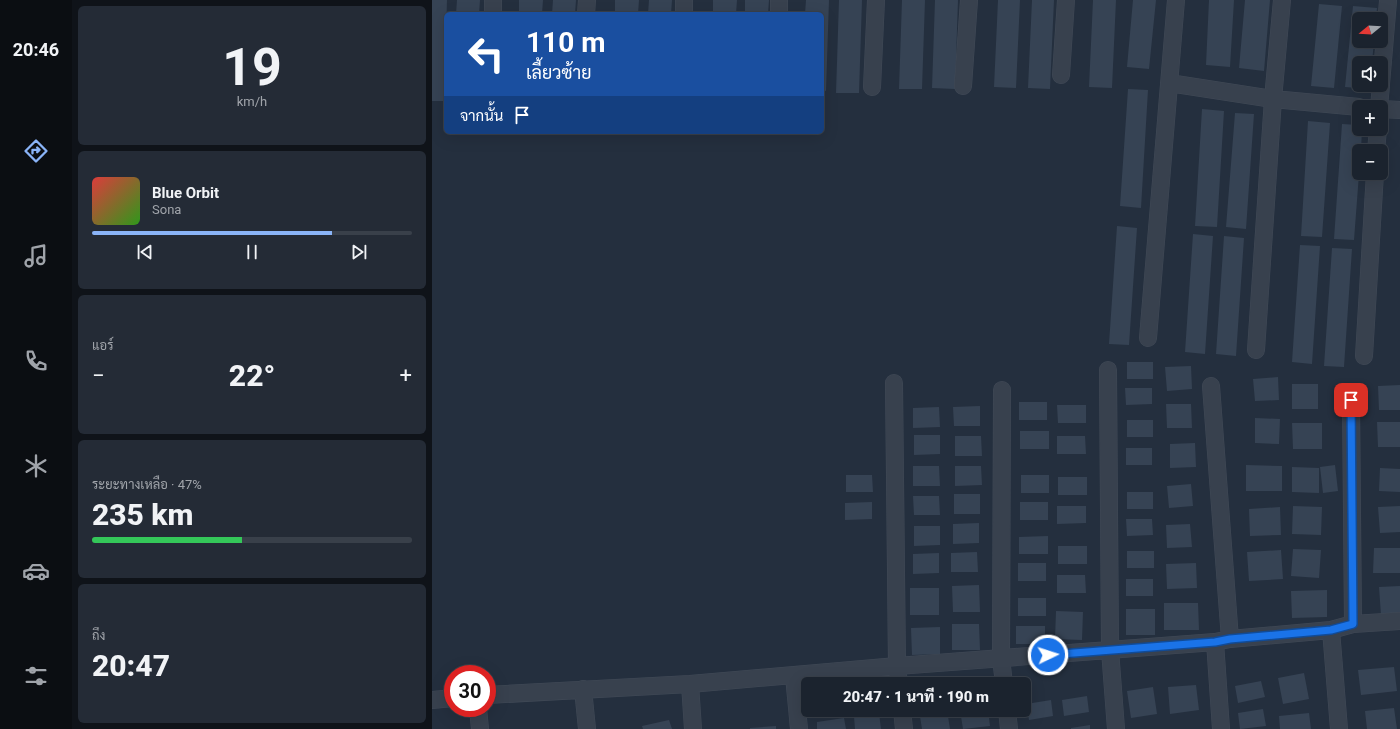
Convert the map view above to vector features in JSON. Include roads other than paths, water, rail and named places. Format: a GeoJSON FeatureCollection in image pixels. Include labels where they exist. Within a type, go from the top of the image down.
{"type":"FeatureCollection","features":[{"type":"Feature","properties":{"kind":"street"},"geometry":{"type":"LineString","coordinates":[[493,12],[494,0]]}},
{"type":"Feature","properties":{"kind":"street"},"geometry":{"type":"LineString","coordinates":[[586,12],[587,0]]}},
{"type":"Feature","properties":{"kind":"street"},"geometry":{"type":"LineString","coordinates":[[684,0],[684,12]]}},
{"type":"Feature","properties":{"kind":"street"},"geometry":{"type":"LineString","coordinates":[[779,0],[779,12]]}},
{"type":"Feature","properties":{"kind":"street"},"geometry":{"type":"LineString","coordinates":[[872,87],[876,0]]}},
{"type":"Feature","properties":{"kind":"street"},"geometry":{"type":"LineString","coordinates":[[964,86],[969,0]]}},
{"type":"Feature","properties":{"kind":"street"},"geometry":{"type":"LineString","coordinates":[[1061,75],[1066,0]]}},
{"type":"Feature","properties":{"kind":"street"},"geometry":{"type":"LineString","coordinates":[[1148,338],[1176,0]]}},
{"type":"Feature","properties":{"kind":"street"},"geometry":{"type":"LineString","coordinates":[[1256,350],[1273,98],[1282,0]]}},
{"type":"Feature","properties":{"kind":"street"},"geometry":{"type":"LineString","coordinates":[[1383,56],[1388,1]]}},
{"type":"Feature","properties":{"kind":"street"},"geometry":{"type":"LineString","coordinates":[[1169,84],[1273,98],[1352,106]]}},
{"type":"Feature","properties":{"kind":"street"},"geometry":{"type":"LineString","coordinates":[[1388,109],[1400,110]]}},
{"type":"Feature","properties":{"kind":"street"},"geometry":{"type":"LineString","coordinates":[[1364,356],[1375,180]]}},
{"type":"Feature","properties":{"kind":"street"},"geometry":{"type":"LineString","coordinates":[[1108,370],[1110,650],[1116,729]]}},
{"type":"Feature","properties":{"kind":"street"},"geometry":{"type":"LineString","coordinates":[[894,383],[898,677]]}},
{"type":"Feature","properties":{"kind":"street"},"geometry":{"type":"LineString","coordinates":[[1211,386],[1222,640],[1221,729]]}},
{"type":"Feature","properties":{"kind":"street"},"geometry":{"type":"LineString","coordinates":[[1002,390],[1001,658],[1003,677]]}},
{"type":"Feature","properties":{"kind":"street"},"geometry":{"type":"LineString","coordinates":[[1351,400],[1353,624]]}},
{"type":"Feature","properties":{"kind":"street"},"geometry":{"type":"LineString","coordinates":[[496,694],[690,684],[794,676],[897,666],[1222,640],[1331,630],[1353,624],[1400,621]]}},
{"type":"Feature","properties":{"kind":"street"},"geometry":{"type":"LineString","coordinates":[[1331,630],[1339,729]]}},
{"type":"Feature","properties":{"kind":"street"},"geometry":{"type":"LineString","coordinates":[[794,676],[799,729]]}},
{"type":"Feature","properties":{"kind":"street"},"geometry":{"type":"LineString","coordinates":[[690,684],[694,729]]}},
{"type":"Feature","properties":{"kind":"street"},"geometry":{"type":"LineString","coordinates":[[583,689],[587,729]]}},
{"type":"Feature","properties":{"kind":"street"},"geometry":{"type":"LineString","coordinates":[[432,700],[444,699]]}},
{"type":"Feature","properties":{"kind":"street"},"geometry":{"type":"LineString","coordinates":[[479,717],[480,729]]}},
{"type":"Feature","properties":{"kind":"street"},"geometry":{"type":"LineString","coordinates":[[903,717],[904,729]]}},
{"type":"Feature","properties":{"kind":"street"},"geometry":{"type":"LineString","coordinates":[[1008,717],[1009,729]]}}]}
